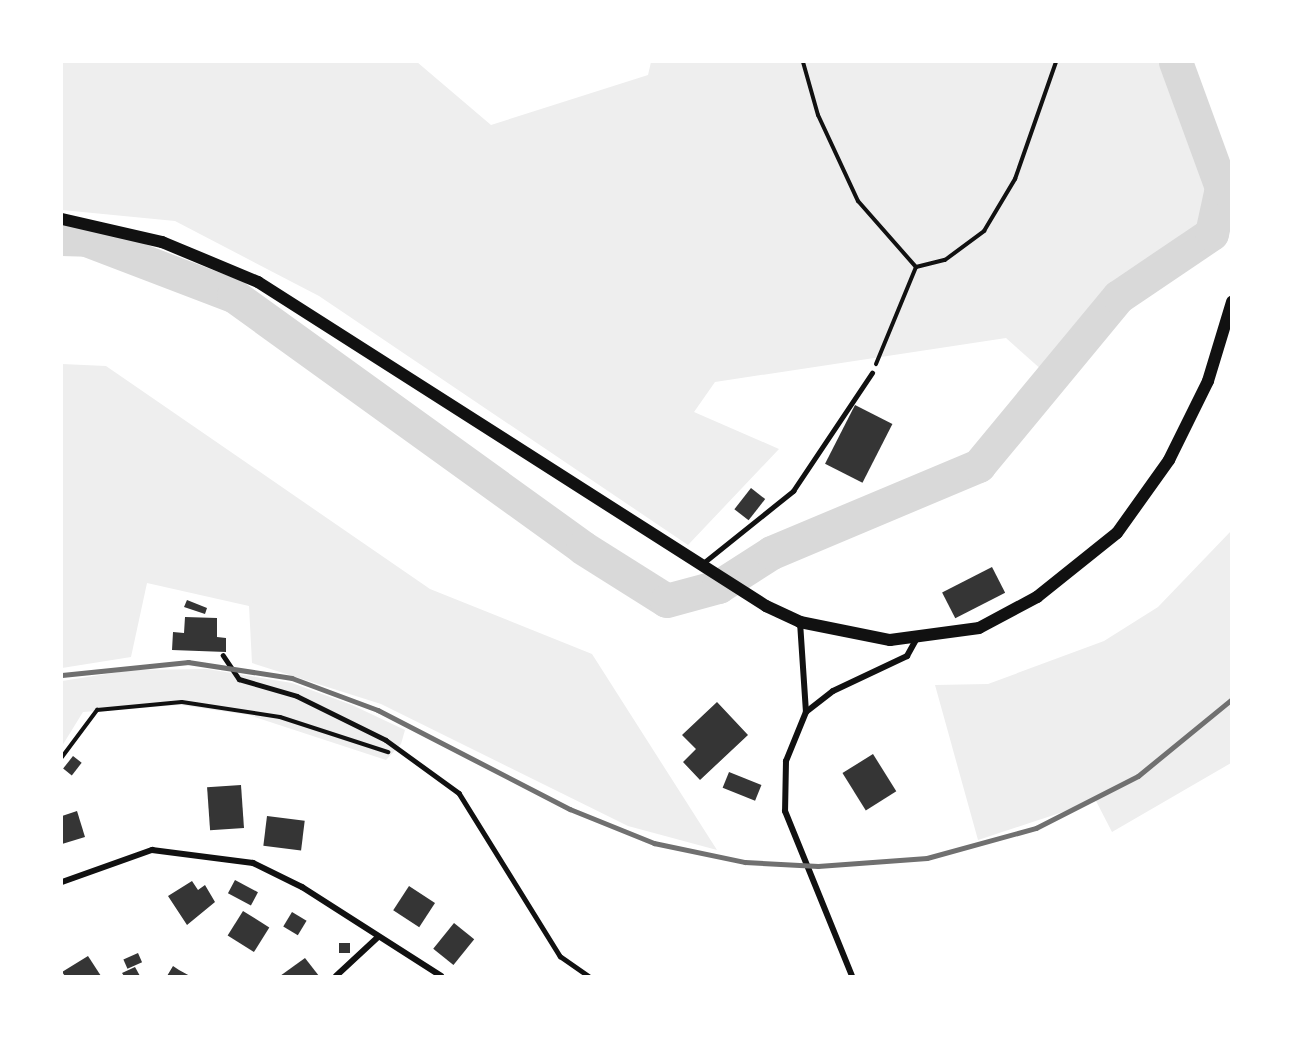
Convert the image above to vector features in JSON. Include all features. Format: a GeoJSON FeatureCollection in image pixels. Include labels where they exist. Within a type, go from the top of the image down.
{"type":"FeatureCollection","features":[{"type":"Feature","properties":{"kind":"main road"},"geometry":{"type":"LineString","coordinates":[[62,219],[162,242],[258,282],[744,591],[800,622],[843,634],[916,640],[979,628],[1037,597],[1118,533],[1169,460],[1208,381],[1232,302]]}},
{"type":"Feature","properties":{"kind":"street"},"geometry":{"type":"LineString","coordinates":[[800,622],[806,712],[786,761],[784,811],[852,976]]}},
{"type":"Feature","properties":{"kind":"street"},"geometry":{"type":"LineString","coordinates":[[806,712],[833,691],[907,656],[916,640]]}},
{"type":"Feature","properties":{"kind":"street"},"geometry":{"type":"LineString","coordinates":[[62,882],[152,850],[253,863],[441,976]]}},
{"type":"Feature","properties":{"kind":"street"},"geometry":{"type":"LineString","coordinates":[[336,976],[378,937]]}},
{"type":"Feature","properties":{"kind":"lane"},"geometry":{"type":"LineString","coordinates":[[706,567],[793,491],[872,373]]}},
{"type":"Feature","properties":{"kind":"lane"},"geometry":{"type":"LineString","coordinates":[[223,655],[239,679],[297,696],[398,747],[459,793],[560,956],[589,976]]}},
{"type":"Feature","properties":{"kind":"path"},"geometry":{"type":"LineString","coordinates":[[803,62],[818,115],[858,201],[916,267]]}},
{"type":"Feature","properties":{"kind":"path"},"geometry":{"type":"LineString","coordinates":[[916,267],[945,261],[984,231],[1015,179],[1056,62]]}},
{"type":"Feature","properties":{"kind":"path"},"geometry":{"type":"LineString","coordinates":[[872,373],[916,267]]}},
{"type":"Feature","properties":{"kind":"path"},"geometry":{"type":"LineString","coordinates":[[62,757],[97,710],[182,702],[280,717],[384,755],[398,747]]}},
{"type":"Feature","properties":{"kind":"shaded area"},"geometry":{"type":"Polygon","coordinates":[[[62,62],[417,62],[491,125],[648,75],[651,62],[1163,62],[1207,187],[1198,231],[1109,287],[1043,371],[1006,338],[715,382],[694,412],[779,449],[688,545],[319,296],[175,221],[62,210],[62,62]]]}},
{"type":"Feature","properties":{"kind":"shaded area"},"geometry":{"type":"Polygon","coordinates":[[[62,364],[106,366],[430,589],[592,654],[717,850],[628,826],[381,704],[252,663],[249,606],[147,583],[131,657],[62,668],[62,364]]]}},
{"type":"Feature","properties":{"kind":"shaded area"},"geometry":{"type":"Polygon","coordinates":[[[1231,531],[1231,763],[1112,832],[1096,801],[978,840],[935,685],[988,684],[1104,641],[1158,607],[1231,531]]]}},
{"type":"Feature","properties":{"kind":"shaded area"},"geometry":{"type":"Polygon","coordinates":[[[207,669],[292,683],[352,705],[405,730],[401,744],[386,760],[249,715],[180,705],[83,712],[62,746],[62,681],[132,670],[207,669]]]}},
{"type":"Feature","properties":{"kind":"building"},"geometry":{"type":"Polygon","coordinates":[[[855,405],[892,424],[862,483],[825,464],[855,405]]]}},
{"type":"Feature","properties":{"kind":"building"},"geometry":{"type":"Polygon","coordinates":[[[751,488],[765,499],[749,520],[734,509],[751,488]]]}},
{"type":"Feature","properties":{"kind":"building"},"geometry":{"type":"Polygon","coordinates":[[[992,567],[1005,593],[955,618],[942,592],[992,567]]]}},
{"type":"Feature","properties":{"kind":"building"},"geometry":{"type":"Polygon","coordinates":[[[187,600],[207,608],[205,614],[184,607],[187,600]]]}},
{"type":"Feature","properties":{"kind":"building"},"geometry":{"type":"Polygon","coordinates":[[[185,617],[217,618],[217,637],[226,638],[226,652],[172,650],[173,632],[184,633],[185,617]]]}},
{"type":"Feature","properties":{"kind":"building"},"geometry":{"type":"Polygon","coordinates":[[[717,702],[748,735],[700,780],[683,762],[696,749],[682,735],[717,702]]]}},
{"type":"Feature","properties":{"kind":"building"},"geometry":{"type":"Polygon","coordinates":[[[873,754],[896,791],[866,810],[842,773],[873,754]]]}},
{"type":"Feature","properties":{"kind":"building"},"geometry":{"type":"Polygon","coordinates":[[[73,756],[82,763],[72,775],[63,769],[73,756]]]}},
{"type":"Feature","properties":{"kind":"building"},"geometry":{"type":"Polygon","coordinates":[[[729,772],[761,785],[755,801],[723,788],[729,772]]]}},
{"type":"Feature","properties":{"kind":"building"},"geometry":{"type":"Polygon","coordinates":[[[241,785],[244,828],[210,830],[207,787],[241,785]]]}},
{"type":"Feature","properties":{"kind":"building"},"geometry":{"type":"Polygon","coordinates":[[[77,811],[85,837],[62,844],[62,816],[77,811]]]}},
{"type":"Feature","properties":{"kind":"building"},"geometry":{"type":"Polygon","coordinates":[[[267,816],[305,821],[301,850],[263,846],[267,816]]]}},
{"type":"Feature","properties":{"kind":"building"},"geometry":{"type":"Polygon","coordinates":[[[235,880],[258,892],[251,905],[228,893],[235,880]]]}},
{"type":"Feature","properties":{"kind":"building"},"geometry":{"type":"Polygon","coordinates":[[[192,881],[198,890],[205,885],[215,902],[187,925],[168,896],[192,881]]]}},
{"type":"Feature","properties":{"kind":"building"},"geometry":{"type":"Polygon","coordinates":[[[409,886],[435,903],[419,927],[393,910],[409,886]]]}},
{"type":"Feature","properties":{"kind":"building"},"geometry":{"type":"Polygon","coordinates":[[[243,911],[269,927],[254,952],[228,936],[243,911]]]}},
{"type":"Feature","properties":{"kind":"building"},"geometry":{"type":"Polygon","coordinates":[[[292,912],[307,921],[298,935],[283,927],[292,912]]]}},
{"type":"Feature","properties":{"kind":"building"},"geometry":{"type":"Polygon","coordinates":[[[454,923],[474,939],[453,965],[433,949],[454,923]]]}},
{"type":"Feature","properties":{"kind":"building"},"geometry":{"type":"Polygon","coordinates":[[[339,943],[350,943],[350,953],[339,953],[339,943]]]}},
{"type":"Feature","properties":{"kind":"building"},"geometry":{"type":"Polygon","coordinates":[[[138,953],[142,962],[127,969],[123,960],[138,953]]]}},
{"type":"Feature","properties":{"kind":"building"},"geometry":{"type":"Polygon","coordinates":[[[88,956],[101,976],[65,976],[62,972],[88,956]]]}},
{"type":"Feature","properties":{"kind":"building"},"geometry":{"type":"Polygon","coordinates":[[[305,958],[319,976],[280,976],[305,958]]]}},
{"type":"Feature","properties":{"kind":"building"},"geometry":{"type":"Polygon","coordinates":[[[173,966],[179,970],[190,976],[167,976],[173,966]]]}},
{"type":"Feature","properties":{"kind":"building"},"geometry":{"type":"Polygon","coordinates":[[[135,967],[140,976],[124,976],[122,973],[135,967]]]}},
{"type":"Feature","properties":{"kind":"waterway"},"geometry":{"type":"LineString","coordinates":[[62,239],[87,240],[234,296],[583,548],[667,601],[719,587],[772,553],[979,466],[1119,297],[1212,234],[1222,188],[1176,62]]}},
{"type":"Feature","properties":{"kind":"railway"},"geometry":{"type":"LineString","coordinates":[[62,675],[188,662],[292,678],[378,710],[570,809],[654,843],[745,862],[818,866],[927,858],[1036,828],[1138,776],[1232,699]]}}]}
